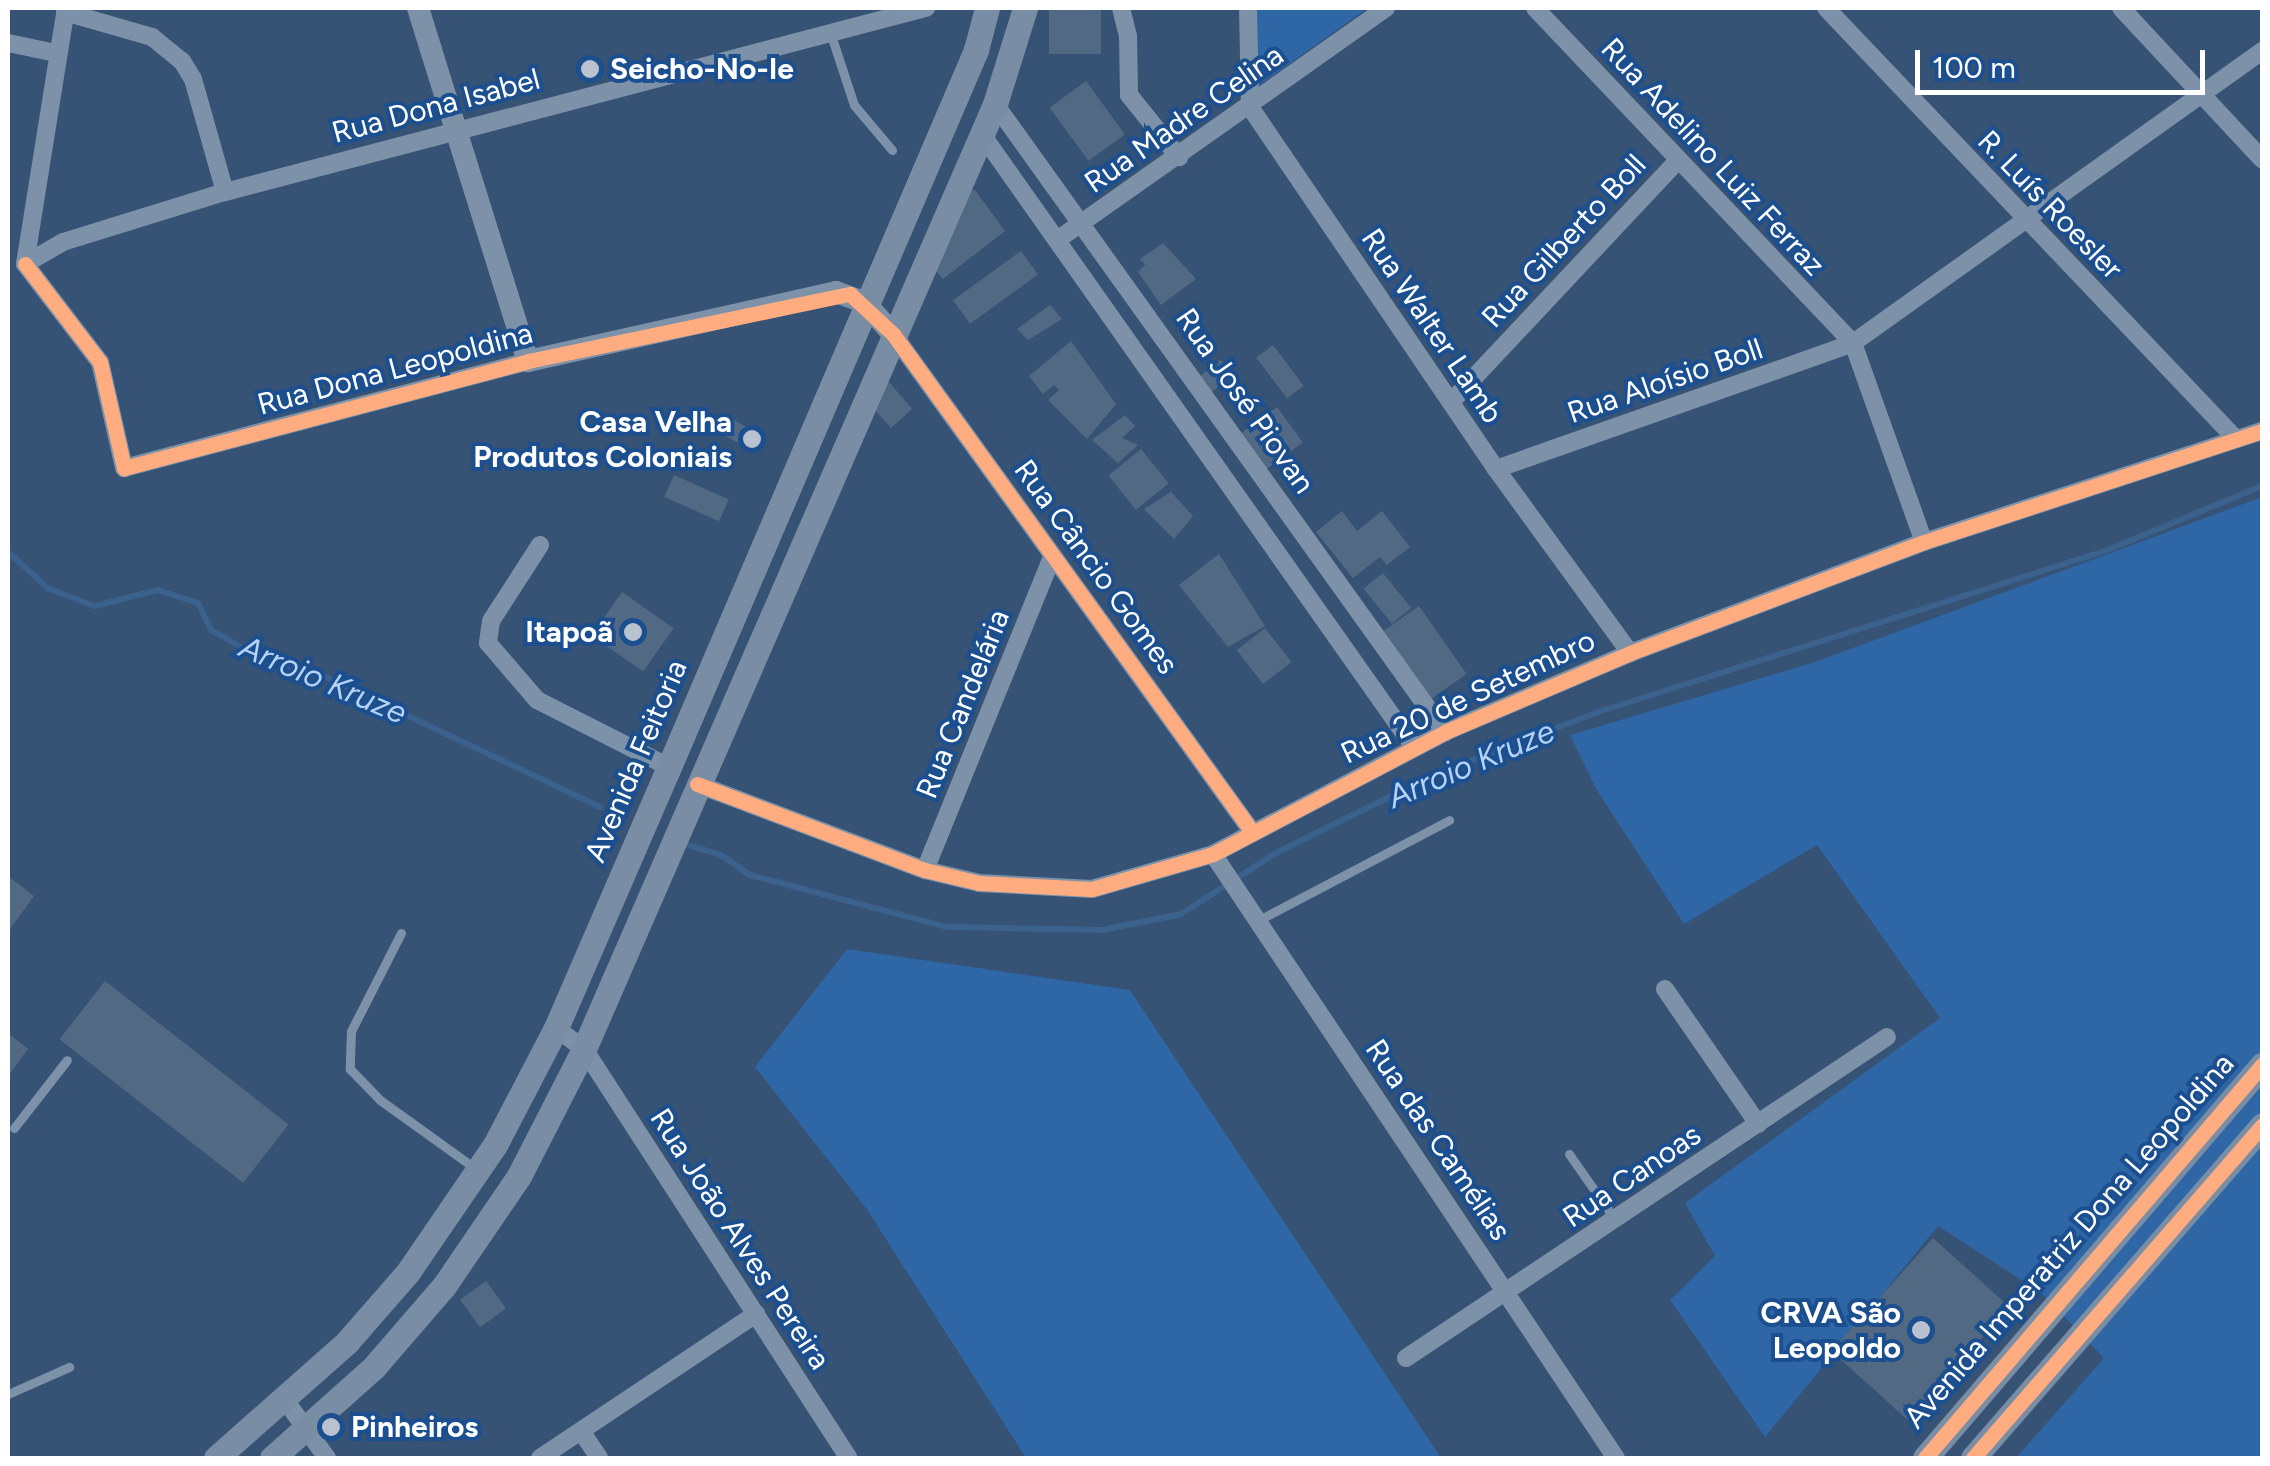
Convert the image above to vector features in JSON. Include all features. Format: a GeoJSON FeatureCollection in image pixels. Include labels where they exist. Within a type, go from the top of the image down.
{"type":"FeatureCollection","features":[{"type":"Feature","properties":{"kind":"main road","name":"Avenida Feitoria"},"geometry":{"type":"LineString","coordinates":[[216,1458],[285,1400],[408,1272],[478,1170],[556,1028],[864,302],[976,50],[987,8]]}},
{"type":"Feature","properties":{"kind":"main road"},"geometry":{"type":"LineString","coordinates":[[272,1458],[306,1430],[444,1286],[520,1176],[584,1049],[995,104],[1025,8]]}},
{"type":"Feature","properties":{"kind":"main road"},"geometry":{"type":"LineString","coordinates":[[664,777],[693,793]]}},
{"type":"Feature","properties":{"kind":"main road","name":"Avenida Imperatriz Dona Leopoldina"},"geometry":{"type":"LineString","coordinates":[[1925,1458],[2262,1065]]}},
{"type":"Feature","properties":{"kind":"main road"},"geometry":{"type":"LineString","coordinates":[[1973,1458],[2262,1125]]}},
{"type":"Feature","properties":{"kind":"street"},"geometry":{"type":"LineString","coordinates":[[418,8],[528,362]]}},
{"type":"Feature","properties":{"kind":"street","name":"Rua Dona Isabel"},"geometry":{"type":"LineString","coordinates":[[16,262],[62,242],[454,127],[926,8]]}},
{"type":"Feature","properties":{"kind":"street"},"geometry":{"type":"LineString","coordinates":[[1120,8],[1128,36],[1129,95],[1179,157]]}},
{"type":"Feature","properties":{"kind":"street"},"geometry":{"type":"LineString","coordinates":[[1248,8],[1250,107]]}},
{"type":"Feature","properties":{"kind":"street","name":"Rua Madre Celina"},"geometry":{"type":"LineString","coordinates":[[1060,238],[1386,8]]}},
{"type":"Feature","properties":{"kind":"street","name":"Rua Adelino Luiz Ferraz"},"geometry":{"type":"LineString","coordinates":[[1535,8],[1676,162],[1853,343]]}},
{"type":"Feature","properties":{"kind":"street","name":"R. Luís Roesler"},"geometry":{"type":"LineString","coordinates":[[1826,8],[2236,439]]}},
{"type":"Feature","properties":{"kind":"street"},"geometry":{"type":"LineString","coordinates":[[2121,8],[2262,159]]}},
{"type":"Feature","properties":{"kind":"street"},"geometry":{"type":"LineString","coordinates":[[16,262],[65,10],[152,37],[182,61],[193,78],[225,192]]}},
{"type":"Feature","properties":{"kind":"street"},"geometry":{"type":"LineString","coordinates":[[8,44],[56,53]]}},
{"type":"Feature","properties":{"kind":"street","name":"Rua Aloísio Boll"},"geometry":{"type":"LineString","coordinates":[[1496,469],[1853,343],[2262,52]]}},
{"type":"Feature","properties":{"kind":"street","name":"Rua José Piovan"},"geometry":{"type":"LineString","coordinates":[[995,104],[1085,223],[1446,732]]}},
{"type":"Feature","properties":{"kind":"street","name":"Rua Walter Lamb"},"geometry":{"type":"LineString","coordinates":[[1250,107],[1496,469],[1630,653]]}},
{"type":"Feature","properties":{"kind":"street","name":"Rua José Piovan"},"geometry":{"type":"LineString","coordinates":[[981,134],[1060,238],[1414,748]]}},
{"type":"Feature","properties":{"kind":"street","name":"Rua Gilberto Boll"},"geometry":{"type":"LineString","coordinates":[[1451,402],[1676,162]]}},
{"type":"Feature","properties":{"kind":"street","name":"Rua Dona Leopoldina"},"geometry":{"type":"LineString","coordinates":[[16,262],[100,362],[124,468],[528,362],[836,292],[864,302]]}},
{"type":"Feature","properties":{"kind":"street"},"geometry":{"type":"LineString","coordinates":[[864,302],[893,334]]}},
{"type":"Feature","properties":{"kind":"street","name":"Rua Câncio Gomes"},"geometry":{"type":"LineString","coordinates":[[893,334],[1052,558],[1220,778],[1253,834]]}},
{"type":"Feature","properties":{"kind":"street"},"geometry":{"type":"LineString","coordinates":[[1853,343],[1924,542]]}},
{"type":"Feature","properties":{"kind":"street","name":"Rua 20 de Setembro"},"geometry":{"type":"LineString","coordinates":[[693,793],[925,870],[979,883],[1092,889],[1213,854],[1446,732],[1630,653],[1924,542],[2262,431]]}},
{"type":"Feature","properties":{"kind":"street"},"geometry":{"type":"LineString","coordinates":[[540,545],[491,621],[488,644],[537,700],[664,777]]}},
{"type":"Feature","properties":{"kind":"street","name":"Rua Candelária"},"geometry":{"type":"LineString","coordinates":[[925,870],[1052,558]]}},
{"type":"Feature","properties":{"kind":"street","name":"Rua das Camélias"},"geometry":{"type":"LineString","coordinates":[[1213,854],[1616,1458]]}},
{"type":"Feature","properties":{"kind":"street"},"geometry":{"type":"LineString","coordinates":[[1665,989],[1758,1124]]}},
{"type":"Feature","properties":{"kind":"street"},"geometry":{"type":"LineString","coordinates":[[556,1028],[584,1049]]}},
{"type":"Feature","properties":{"kind":"street","name":"Rua Canoas"},"geometry":{"type":"LineString","coordinates":[[1406,1358],[1509,1294],[1887,1037]]}},
{"type":"Feature","properties":{"kind":"street","name":"Rua João Alves Pereira"},"geometry":{"type":"LineString","coordinates":[[584,1049],[849,1458]]}},
{"type":"Feature","properties":{"kind":"street"},"geometry":{"type":"LineString","coordinates":[[540,1458],[756,1314]]}},
{"type":"Feature","properties":{"kind":"street"},"geometry":{"type":"LineString","coordinates":[[285,1400],[327,1458]]}},
{"type":"Feature","properties":{"kind":"street"},"geometry":{"type":"LineString","coordinates":[[581,1431],[599,1458]]}},
{"type":"Feature","properties":{"kind":"lane"},"geometry":{"type":"LineString","coordinates":[[830,32],[854,105],[892,150]]}},
{"type":"Feature","properties":{"kind":"lane"},"geometry":{"type":"LineString","coordinates":[[1257,921],[1449,820]]}},
{"type":"Feature","properties":{"kind":"lane"},"geometry":{"type":"LineString","coordinates":[[401,933],[351,1031],[350,1068],[380,1100],[478,1170]]}},
{"type":"Feature","properties":{"kind":"lane"},"geometry":{"type":"LineString","coordinates":[[14,1128],[67,1060]]}},
{"type":"Feature","properties":{"kind":"lane"},"geometry":{"type":"LineString","coordinates":[[1569,1154],[1616,1221]]}},
{"type":"Feature","properties":{"kind":"lane"},"geometry":{"type":"LineString","coordinates":[[8,1394],[69,1367]]}},
{"type":"Feature","properties":{"kind":"shaded area"},"geometry":{"type":"Polygon","coordinates":[[[1254,8],[1368,8],[1255,88],[1254,8]]]}},
{"type":"Feature","properties":{"kind":"shaded area"},"geometry":{"type":"Polygon","coordinates":[[[2262,497],[2262,1458],[2016,1458],[2104,1358],[2040,1292],[1938,1226],[1765,1437],[1670,1300],[1715,1256],[1685,1203],[1940,1018],[1817,845],[1684,924],[1596,789],[1570,735],[1815,662],[2262,497]]]}},
{"type":"Feature","properties":{"kind":"shaded area"},"geometry":{"type":"Polygon","coordinates":[[[847,949],[1130,990],[1441,1458],[1026,1458],[866,1208],[755,1067],[847,949]]]}},
{"type":"Feature","properties":{"kind":"building"},"geometry":{"type":"Polygon","coordinates":[[[1049,8],[1101,8],[1101,54],[1049,54],[1049,8]]]}},
{"type":"Feature","properties":{"kind":"building"},"geometry":{"type":"Polygon","coordinates":[[[1086,81],[1125,134],[1088,161],[1050,107],[1086,81]]]}},
{"type":"Feature","properties":{"kind":"building"},"geometry":{"type":"Polygon","coordinates":[[[962,189],[975,190],[1005,231],[943,279],[929,264],[962,189]]]}},
{"type":"Feature","properties":{"kind":"building"},"geometry":{"type":"Polygon","coordinates":[[[1163,243],[1196,279],[1161,305],[1138,272],[1145,265],[1140,259],[1163,243]]]}},
{"type":"Feature","properties":{"kind":"building"},"geometry":{"type":"Polygon","coordinates":[[[1021,251],[1038,274],[970,324],[953,300],[1021,251]]]}},
{"type":"Feature","properties":{"kind":"building"},"geometry":{"type":"Polygon","coordinates":[[[1050,305],[1062,319],[1028,340],[1017,329],[1050,305]]]}},
{"type":"Feature","properties":{"kind":"building"},"geometry":{"type":"Polygon","coordinates":[[[1071,341],[1116,404],[1087,439],[1048,400],[1059,390],[1054,385],[1043,394],[1029,376],[1071,341]]]}},
{"type":"Feature","properties":{"kind":"building"},"geometry":{"type":"Polygon","coordinates":[[[1273,345],[1304,386],[1287,398],[1256,358],[1273,345]]]}},
{"type":"Feature","properties":{"kind":"building"},"geometry":{"type":"Polygon","coordinates":[[[1221,360],[1233,376],[1211,393],[1199,377],[1221,360]]]}},
{"type":"Feature","properties":{"kind":"building"},"geometry":{"type":"Polygon","coordinates":[[[884,376],[912,409],[891,428],[871,406],[884,376]]]}},
{"type":"Feature","properties":{"kind":"building"},"geometry":{"type":"Polygon","coordinates":[[[1277,407],[1303,443],[1266,469],[1241,433],[1277,407]]]}},
{"type":"Feature","properties":{"kind":"building"},"geometry":{"type":"Polygon","coordinates":[[[1125,415],[1135,426],[1122,438],[1138,445],[1118,463],[1092,440],[1125,415]]]}},
{"type":"Feature","properties":{"kind":"building"},"geometry":{"type":"Polygon","coordinates":[[[732,419],[762,435],[754,451],[724,435],[732,419]]]}},
{"type":"Feature","properties":{"kind":"building"},"geometry":{"type":"Polygon","coordinates":[[[1141,449],[1169,483],[1136,510],[1108,475],[1141,449]]]}},
{"type":"Feature","properties":{"kind":"building"},"geometry":{"type":"Polygon","coordinates":[[[674,475],[729,499],[719,521],[664,497],[674,475]]]}},
{"type":"Feature","properties":{"kind":"building"},"geometry":{"type":"Polygon","coordinates":[[[1171,492],[1193,516],[1174,539],[1144,509],[1171,492]]]}},
{"type":"Feature","properties":{"kind":"building"},"geometry":{"type":"Polygon","coordinates":[[[1342,511],[1357,531],[1382,511],[1410,547],[1387,565],[1380,557],[1353,578],[1316,532],[1342,511]]]}},
{"type":"Feature","properties":{"kind":"building"},"geometry":{"type":"Polygon","coordinates":[[[1219,554],[1265,626],[1228,647],[1179,585],[1219,554]]]}},
{"type":"Feature","properties":{"kind":"building"},"geometry":{"type":"Polygon","coordinates":[[[1383,573],[1411,608],[1392,624],[1364,589],[1383,573]]]}},
{"type":"Feature","properties":{"kind":"building","name":"Itapoã"},"geometry":{"type":"Polygon","coordinates":[[[622,592],[674,628],[643,672],[592,635],[622,592]]]}},
{"type":"Feature","properties":{"kind":"building"},"geometry":{"type":"Polygon","coordinates":[[[1419,606],[1467,674],[1428,701],[1380,633],[1419,606]]]}},
{"type":"Feature","properties":{"kind":"building"},"geometry":{"type":"Polygon","coordinates":[[[1265,628],[1291,662],[1263,684],[1237,650],[1265,628]]]}},
{"type":"Feature","properties":{"kind":"building"},"geometry":{"type":"Polygon","coordinates":[[[8,876],[34,896],[8,932],[8,876]]]}},
{"type":"Feature","properties":{"kind":"building"},"geometry":{"type":"Polygon","coordinates":[[[105,981],[289,1124],[243,1183],[59,1039],[105,981]]]}},
{"type":"Feature","properties":{"kind":"building"},"geometry":{"type":"Polygon","coordinates":[[[8,1033],[28,1049],[8,1076],[8,1033]]]}},
{"type":"Feature","properties":{"kind":"building","name":"CRVA São Leopoldo"},"geometry":{"type":"Polygon","coordinates":[[[1933,1238],[2010,1307],[1908,1420],[1831,1351],[1933,1238]]]}},
{"type":"Feature","properties":{"kind":"building"},"geometry":{"type":"Polygon","coordinates":[[[486,1281],[506,1309],[480,1327],[460,1300],[486,1281]]]}},
{"type":"Feature","properties":{"kind":"waterway","name":"Arroio Kruze"},"geometry":{"type":"LineString","coordinates":[[685,844],[721,855],[750,875],[947,927],[1102,930],[1181,914],[1276,853],[1436,774],[1598,712],[2105,551],[2262,486]]}},
{"type":"Feature","properties":{"kind":"waterway","name":"Arroio Kruze"},"geometry":{"type":"LineString","coordinates":[[8,552],[49,589],[95,606],[158,590],[198,603],[211,630],[260,658],[320,674],[600,807]]}},
{"type":"Feature","properties":{"kind":"cycle path"},"geometry":{"type":"LineString","coordinates":[[25,264],[100,362],[124,468],[528,361],[850,294],[893,334],[1253,833]]}},
{"type":"Feature","properties":{"kind":"cycle path"},"geometry":{"type":"LineString","coordinates":[[697,784],[925,870],[979,883],[1092,889],[1213,854],[1445,732],[1630,653],[1924,542],[2262,431]]}},
{"type":"Feature","properties":{"kind":"cycle path"},"geometry":{"type":"LineString","coordinates":[[1925,1458],[2262,1065]]}},
{"type":"Feature","properties":{"kind":"cycle path"},"geometry":{"type":"LineString","coordinates":[[1973,1458],[2262,1125]]}},
{"type":"Feature","properties":{"kind":"place","name":"Seicho-No-Ie"},"geometry":{"type":"Point","coordinates":[590,69]}},
{"type":"Feature","properties":{"kind":"place","name":"Casa Velha Produtos Coloniais"},"geometry":{"type":"Point","coordinates":[752,439]}},
{"type":"Feature","properties":{"kind":"place","name":"Itapoã"},"geometry":{"type":"Point","coordinates":[633,632]}},
{"type":"Feature","properties":{"kind":"place","name":"CRVA São Leopoldo"},"geometry":{"type":"Point","coordinates":[1921,1330]}},
{"type":"Feature","properties":{"kind":"place","name":"Pinheiros"},"geometry":{"type":"Point","coordinates":[331,1427]}}]}
